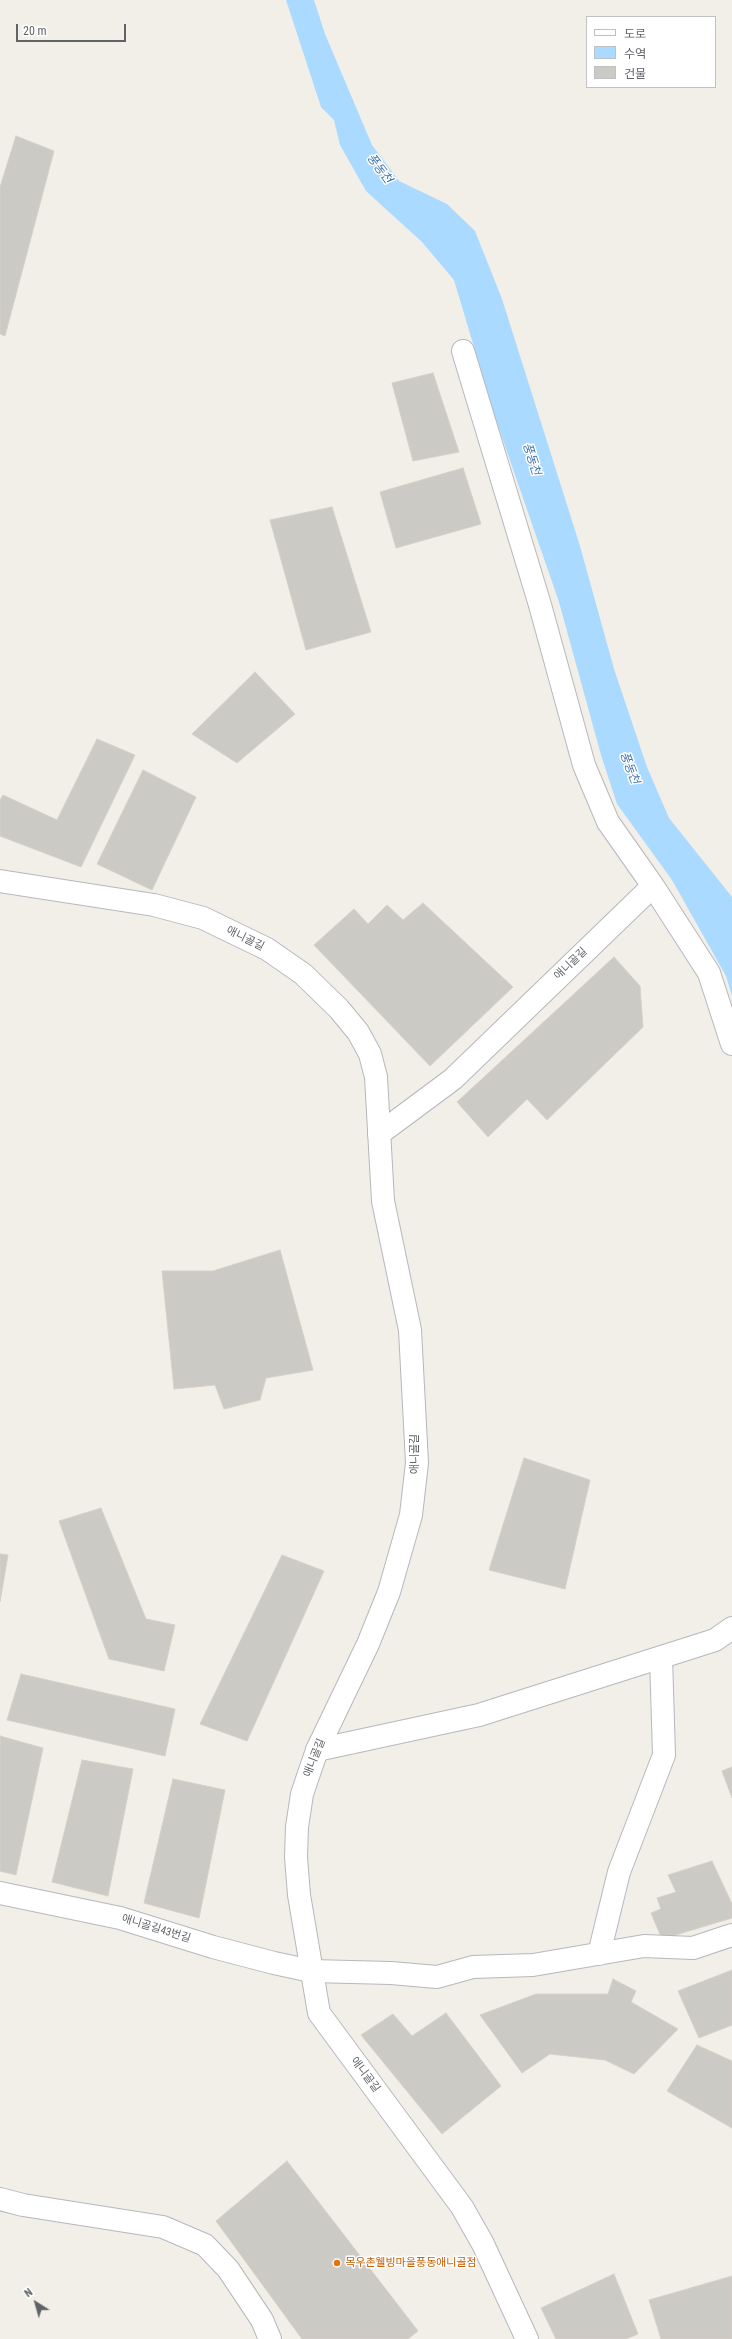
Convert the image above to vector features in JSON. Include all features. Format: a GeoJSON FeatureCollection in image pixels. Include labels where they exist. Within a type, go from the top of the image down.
{"type":"FeatureCollection","features":[{"type":"Feature","properties":{"kind":"street"},"geometry":{"type":"LineString","coordinates":[[463,351],[540,604],[584,765],[608,822],[653,886],[710,973],[732,1044]]}},
{"type":"Feature","properties":{"kind":"street","name":"애니골길"},"geometry":{"type":"LineString","coordinates":[[0,881],[161,907],[203,918],[267,949],[303,974],[339,1009],[358,1032],[370,1054],[376,1077],[386,1223],[410,1330],[417,1463],[411,1515],[389,1592],[368,1644],[317,1750],[302,1794],[297,1827],[296,1857],[298,1895],[319,2013],[462,2207],[483,2244],[527,2339]]}},
{"type":"Feature","properties":{"kind":"street","name":"애니골길"},"geometry":{"type":"LineString","coordinates":[[379,1134],[453,1079],[653,886]]}},
{"type":"Feature","properties":{"kind":"street"},"geometry":{"type":"LineString","coordinates":[[317,1750],[479,1715],[715,1640],[732,1628]]}},
{"type":"Feature","properties":{"kind":"street"},"geometry":{"type":"LineString","coordinates":[[599,1954],[619,1872],[664,1755],[661,1657]]}},
{"type":"Feature","properties":{"kind":"street","name":"애니골길43번길"},"geometry":{"type":"LineString","coordinates":[[0,1893],[120,1918],[274,1964],[311,1971],[391,1973],[437,1977],[473,1967],[533,1965],[644,1946],[693,1948],[732,1935]]}},
{"type":"Feature","properties":{"kind":"street"},"geometry":{"type":"LineString","coordinates":[[0,2199],[23,2206],[163,2227],[205,2245],[228,2269],[262,2320],[270,2339]]}},
{"type":"Feature","properties":{"kind":"water","name":"풍동천"},"geometry":{"type":"Polygon","coordinates":[[[286,0],[314,0],[325,34],[372,145],[399,181],[447,204],[475,231],[502,299],[580,546],[614,669],[647,767],[669,818],[732,897],[732,996],[726,976],[672,880],[617,804],[601,755],[559,602],[495,417],[454,280],[422,242],[366,191],[340,145],[334,120],[321,107],[286,0]]]}},
{"type":"Feature","properties":{"kind":"building"},"geometry":{"type":"Polygon","coordinates":[[[16,136],[54,151],[5,336],[0,334],[0,187],[16,136]]]}},
{"type":"Feature","properties":{"kind":"building"},"geometry":{"type":"Polygon","coordinates":[[[433,373],[459,452],[413,461],[392,383],[433,373]]]}},
{"type":"Feature","properties":{"kind":"building"},"geometry":{"type":"Polygon","coordinates":[[[463,468],[481,524],[396,548],[380,492],[463,468]]]}},
{"type":"Feature","properties":{"kind":"building"},"geometry":{"type":"Polygon","coordinates":[[[332,507],[371,632],[306,650],[270,520],[332,507]]]}},
{"type":"Feature","properties":{"kind":"building"},"geometry":{"type":"Polygon","coordinates":[[[255,672],[295,714],[237,763],[192,734],[255,672]]]}},
{"type":"Feature","properties":{"kind":"building"},"geometry":{"type":"Polygon","coordinates":[[[97,739],[135,755],[81,867],[0,836],[0,800],[3,795],[57,820],[97,739]]]}},
{"type":"Feature","properties":{"kind":"building"},"geometry":{"type":"Polygon","coordinates":[[[143,770],[196,797],[152,890],[97,864],[143,770]]]}},
{"type":"Feature","properties":{"kind":"building"},"geometry":{"type":"Polygon","coordinates":[[[423,903],[513,987],[430,1066],[314,945],[354,909],[368,924],[387,905],[403,920],[423,903]]]}},
{"type":"Feature","properties":{"kind":"building"},"geometry":{"type":"Polygon","coordinates":[[[614,957],[640,986],[643,1027],[547,1120],[527,1099],[488,1137],[457,1102],[614,957]]]}},
{"type":"Feature","properties":{"kind":"building"},"geometry":{"type":"Polygon","coordinates":[[[280,1250],[313,1370],[266,1378],[260,1400],[224,1409],[215,1385],[174,1389],[162,1271],[213,1271],[280,1250]]]}},
{"type":"Feature","properties":{"kind":"building"},"geometry":{"type":"Polygon","coordinates":[[[524,1458],[590,1480],[565,1589],[489,1570],[524,1458]]]}},
{"type":"Feature","properties":{"kind":"building"},"geometry":{"type":"Polygon","coordinates":[[[101,1508],[146,1619],[175,1625],[164,1671],[109,1659],[59,1521],[101,1508]]]}},
{"type":"Feature","properties":{"kind":"building"},"geometry":{"type":"Polygon","coordinates":[[[0,1554],[8,1555],[0,1602],[0,1554]]]}},
{"type":"Feature","properties":{"kind":"building"},"geometry":{"type":"Polygon","coordinates":[[[282,1555],[324,1571],[247,1741],[200,1724],[282,1555]]]}},
{"type":"Feature","properties":{"kind":"building"},"geometry":{"type":"Polygon","coordinates":[[[21,1674],[175,1709],[165,1756],[7,1720],[21,1674]]]}},
{"type":"Feature","properties":{"kind":"building"},"geometry":{"type":"Polygon","coordinates":[[[0,1736],[43,1748],[16,1875],[0,1871],[0,1736]]]}},
{"type":"Feature","properties":{"kind":"building"},"geometry":{"type":"Polygon","coordinates":[[[82,1760],[133,1769],[108,1896],[52,1882],[82,1760]]]}},
{"type":"Feature","properties":{"kind":"building"},"geometry":{"type":"Polygon","coordinates":[[[732,1767],[732,1798],[722,1771],[732,1767]]]}},
{"type":"Feature","properties":{"kind":"building"},"geometry":{"type":"Polygon","coordinates":[[[173,1779],[225,1790],[199,1918],[144,1903],[173,1779]]]}},
{"type":"Feature","properties":{"kind":"building"},"geometry":{"type":"Polygon","coordinates":[[[712,1861],[732,1904],[732,1918],[662,1939],[651,1913],[661,1909],[657,1898],[676,1892],[668,1875],[712,1861]]]}},
{"type":"Feature","properties":{"kind":"building"},"geometry":{"type":"Polygon","coordinates":[[[732,1970],[732,2025],[699,2038],[678,1991],[732,1970]]]}},
{"type":"Feature","properties":{"kind":"building"},"geometry":{"type":"Polygon","coordinates":[[[613,1979],[636,1991],[631,2002],[678,2029],[634,2074],[605,2060],[550,2054],[522,2073],[480,2015],[536,1994],[608,1994],[613,1979]]]}},
{"type":"Feature","properties":{"kind":"building"},"geometry":{"type":"Polygon","coordinates":[[[446,2013],[501,2086],[442,2134],[361,2035],[393,2014],[412,2036],[446,2013]]]}},
{"type":"Feature","properties":{"kind":"building"},"geometry":{"type":"Polygon","coordinates":[[[697,2045],[732,2061],[732,2128],[667,2091],[697,2045]]]}},
{"type":"Feature","properties":{"kind":"building"},"geometry":{"type":"Polygon","coordinates":[[[287,2161],[418,2331],[408,2339],[302,2339],[216,2221],[287,2161]]]}},
{"type":"Feature","properties":{"kind":"building"},"geometry":{"type":"Polygon","coordinates":[[[614,2274],[638,2334],[626,2339],[556,2339],[541,2308],[614,2274]]]}},
{"type":"Feature","properties":{"kind":"building"},"geometry":{"type":"Polygon","coordinates":[[[732,2276],[732,2339],[661,2339],[649,2300],[732,2276]]]}},
{"type":"Feature","properties":{"kind":"place","name":"목우촌웰빙마을풍동애니골점"},"geometry":{"type":"Point","coordinates":[337,2263]}}]}
